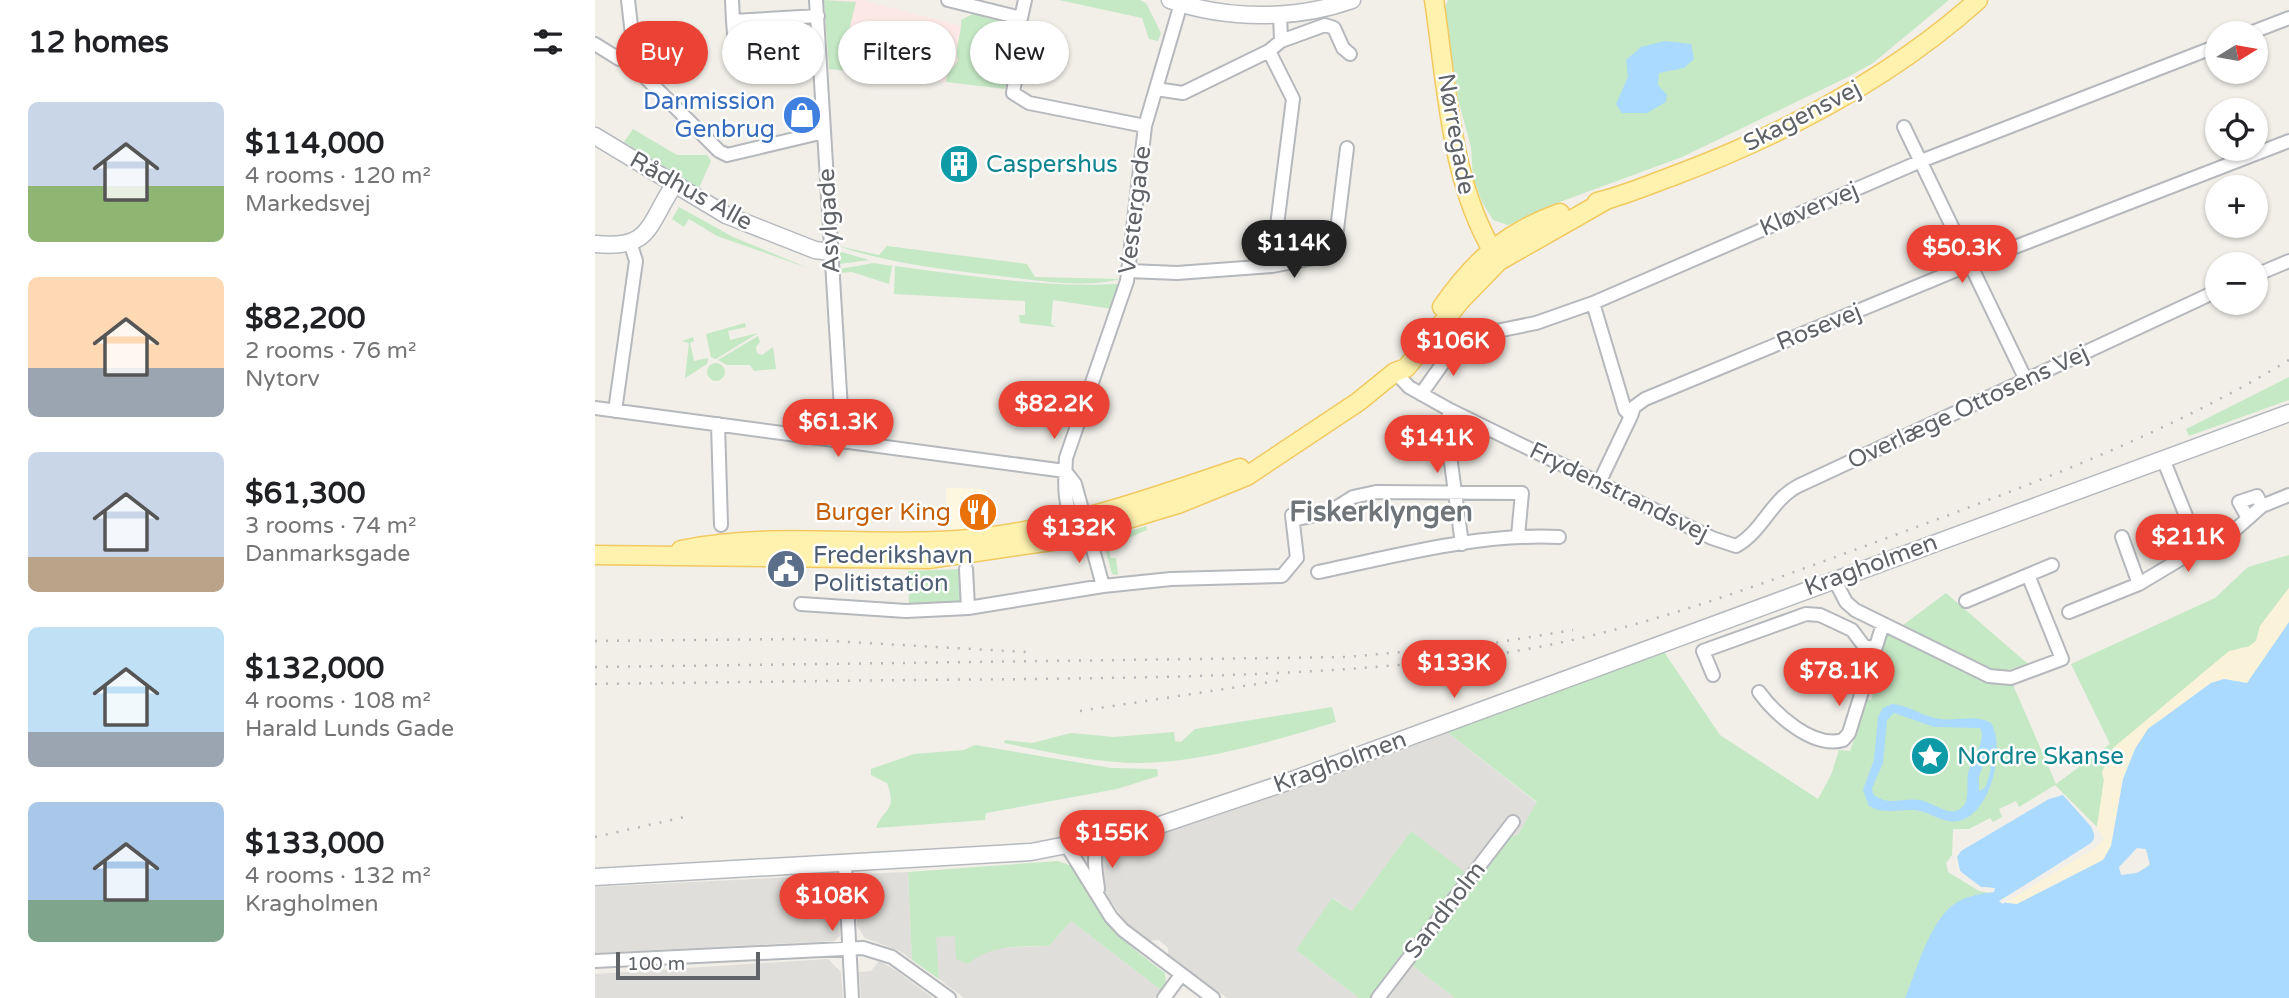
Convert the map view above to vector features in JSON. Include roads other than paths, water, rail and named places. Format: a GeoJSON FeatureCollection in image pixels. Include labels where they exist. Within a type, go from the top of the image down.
{"type":"FeatureCollection","features":[{"type":"Feature","properties":{"kind":"main road","name":"Nørregade"},"geometry":{"type":"LineString","coordinates":[[1434,0],[1462,181],[1469,206],[1495,255]]}},
{"type":"Feature","properties":{"kind":"main road","name":"Skagensvej"},"geometry":{"type":"LineString","coordinates":[[595,555],[928,559],[980,554],[1081,524],[1178,504],[1274,458],[1348,408],[1395,372],[1457,286],[1495,255],[1608,199],[1736,150],[1846,95],[1924,45],[1978,0]]}},
{"type":"Feature","properties":{"kind":"street"},"geometry":{"type":"LineString","coordinates":[[628,0],[630,21]]}},
{"type":"Feature","properties":{"kind":"street"},"geometry":{"type":"LineString","coordinates":[[732,0],[733,21],[818,16]]}},
{"type":"Feature","properties":{"kind":"street","name":"Asylgade"},"geometry":{"type":"LineString","coordinates":[[817,0],[829,252],[843,442]]}},
{"type":"Feature","properties":{"kind":"street"},"geometry":{"type":"LineString","coordinates":[[948,0],[1021,18],[1025,0]]}},
{"type":"Feature","properties":{"kind":"street"},"geometry":{"type":"LineString","coordinates":[[1177,1],[1237,13],[1280,14],[1352,0]]}},
{"type":"Feature","properties":{"kind":"street","name":"Vestergade"},"geometry":{"type":"LineString","coordinates":[[1066,471],[1066,457],[1117,317],[1129,271],[1145,126],[1177,1]]}},
{"type":"Feature","properties":{"kind":"street"},"geometry":{"type":"LineString","coordinates":[[1280,14],[1281,41]]}},
{"type":"Feature","properties":{"kind":"street"},"geometry":{"type":"LineString","coordinates":[[2268,26],[2289,18]]}},
{"type":"Feature","properties":{"kind":"street"},"geometry":{"type":"LineString","coordinates":[[1156,89],[1183,93],[1269,51],[1281,41],[1329,25],[1334,28],[1343,48],[1350,54]]}},
{"type":"Feature","properties":{"kind":"street"},"geometry":{"type":"LineString","coordinates":[[595,44],[616,57]]}},
{"type":"Feature","properties":{"kind":"street"},"geometry":{"type":"LineString","coordinates":[[1269,51],[1293,99],[1273,257]]}},
{"type":"Feature","properties":{"kind":"street","name":"Kløvervej"},"geometry":{"type":"LineString","coordinates":[[1422,394],[1458,342],[1467,337],[1536,323],[1593,303],[1921,161],[2205,51]]}},
{"type":"Feature","properties":{"kind":"street"},"geometry":{"type":"LineString","coordinates":[[652,84],[712,145],[727,155],[824,132]]}},
{"type":"Feature","properties":{"kind":"street"},"geometry":{"type":"LineString","coordinates":[[1012,84],[1013,93],[1030,103],[1145,126]]}},
{"type":"Feature","properties":{"kind":"street"},"geometry":{"type":"LineString","coordinates":[[1904,127],[2026,380]]}},
{"type":"Feature","properties":{"kind":"street","name":"Rådhus Alle"},"geometry":{"type":"LineString","coordinates":[[595,136],[674,185],[754,228],[815,250],[829,252]]}},
{"type":"Feature","properties":{"kind":"street","name":"Rosevej"},"geometry":{"type":"LineString","coordinates":[[1631,416],[1634,407],[1645,399],[1971,264],[2289,141]]}},
{"type":"Feature","properties":{"kind":"street"},"geometry":{"type":"LineString","coordinates":[[1129,271],[1177,273],[1272,267],[1330,255],[1335,246],[1347,148]]}},
{"type":"Feature","properties":{"kind":"street"},"geometry":{"type":"LineString","coordinates":[[595,244],[631,245],[643,234],[674,185]]}},
{"type":"Feature","properties":{"kind":"street"},"geometry":{"type":"LineString","coordinates":[[615,411],[636,261],[631,245]]}},
{"type":"Feature","properties":{"kind":"street"},"geometry":{"type":"LineString","coordinates":[[2268,270],[2289,261]]}},
{"type":"Feature","properties":{"kind":"street","name":"Overlæge Ottosens Vej"},"geometry":{"type":"LineString","coordinates":[[1736,546],[1748,540],[1786,492],[2205,297]]}},
{"type":"Feature","properties":{"kind":"street"},"geometry":{"type":"LineString","coordinates":[[1593,303],[1625,410],[1631,416],[1599,483]]}},
{"type":"Feature","properties":{"kind":"street","name":"Frydenstrandsvej"},"geometry":{"type":"LineString","coordinates":[[1395,372],[1409,387],[1450,411],[1712,538],[1736,546]]}},
{"type":"Feature","properties":{"kind":"street"},"geometry":{"type":"LineString","coordinates":[[595,408],[1066,471],[1075,484],[1081,524],[1103,586]]}},
{"type":"Feature","properties":{"kind":"street"},"geometry":{"type":"LineString","coordinates":[[1450,411],[1446,426],[1454,464],[1453,494],[1462,544]]}},
{"type":"Feature","properties":{"kind":"street","name":"Kragholmen"},"geometry":{"type":"LineString","coordinates":[[595,877],[986,857],[1067,846],[1148,829],[1287,782],[2289,413]]}},
{"type":"Feature","properties":{"kind":"street"},"geometry":{"type":"LineString","coordinates":[[718,424],[721,525]]}},
{"type":"Feature","properties":{"kind":"street"},"geometry":{"type":"LineString","coordinates":[[2163,459],[2199,548]]}},
{"type":"Feature","properties":{"kind":"street"},"geometry":{"type":"LineString","coordinates":[[801,604],[906,611],[968,608],[1103,586],[1171,579],[1282,576],[1297,558],[1293,517],[1329,512],[1353,497],[1376,492],[1522,492],[1518,536]]}},
{"type":"Feature","properties":{"kind":"street"},"geometry":{"type":"LineString","coordinates":[[2069,612],[2085,599],[2139,584],[2199,548],[2227,537],[2262,506],[2289,495]]}},
{"type":"Feature","properties":{"kind":"street"},"geometry":{"type":"LineString","coordinates":[[1318,572],[1462,544],[1518,536],[1559,537]]}},
{"type":"Feature","properties":{"kind":"street"},"geometry":{"type":"LineString","coordinates":[[2122,537],[2139,584]]}},
{"type":"Feature","properties":{"kind":"street"},"geometry":{"type":"LineString","coordinates":[[1966,601],[2052,565]]}},
{"type":"Feature","properties":{"kind":"street"},"geometry":{"type":"LineString","coordinates":[[966,569],[968,608]]}},
{"type":"Feature","properties":{"kind":"street"},"geometry":{"type":"LineString","coordinates":[[1834,579],[1846,602],[1883,624],[1989,676],[2011,678],[2062,659],[2028,575]]}},
{"type":"Feature","properties":{"kind":"street"},"geometry":{"type":"LineString","coordinates":[[1974,582],[1979,595]]}},
{"type":"Feature","properties":{"kind":"street"},"geometry":{"type":"LineString","coordinates":[[1713,675],[1703,650],[1806,614],[1820,615],[1852,630],[1864,646],[1873,648]]}},
{"type":"Feature","properties":{"kind":"street"},"geometry":{"type":"LineString","coordinates":[[1759,692],[1775,710],[1807,735],[1828,742],[1843,740],[1849,733],[1873,648],[1883,624]]}},
{"type":"Feature","properties":{"kind":"street","name":"Sandholm"},"geometry":{"type":"LineString","coordinates":[[1378,998],[1513,822]]}},
{"type":"Feature","properties":{"kind":"street"},"geometry":{"type":"LineString","coordinates":[[1099,840],[1095,848],[1095,868],[1099,896]]}},
{"type":"Feature","properties":{"kind":"street"},"geometry":{"type":"LineString","coordinates":[[1067,846],[1111,917],[1123,930],[1213,998]]}},
{"type":"Feature","properties":{"kind":"street"},"geometry":{"type":"LineString","coordinates":[[845,865],[852,998]]}},
{"type":"Feature","properties":{"kind":"street"},"geometry":{"type":"LineString","coordinates":[[595,961],[873,949],[892,957],[949,998]]}},
{"type":"Feature","properties":{"kind":"street"},"geometry":{"type":"LineString","coordinates":[[1164,998],[1181,975]]}},
{"type":"Feature","properties":{"kind":"water"},"geometry":{"type":"Polygon","coordinates":[[[1665,41],[1691,44],[1694,59],[1684,68],[1659,73],[1658,85],[1667,95],[1666,102],[1647,113],[1622,113],[1616,104],[1628,77],[1626,60],[1641,47],[1665,41]]]}},
{"type":"Feature","properties":{"kind":"water"},"geometry":{"type":"Polygon","coordinates":[[[2289,622],[2289,998],[1905,998],[1930,936],[1944,914],[1962,899],[1994,892],[1993,888],[1981,887],[1960,871],[1957,857],[1961,851],[2049,799],[2063,795],[2094,830],[2094,841],[1999,902],[2017,904],[2103,860],[2111,846],[2123,779],[2135,749],[2148,729],[2211,683],[2224,679],[2247,683],[2289,622]],[[2137,848],[2119,867],[2121,875],[2137,873],[2150,865],[2146,849],[2137,848]]]}},
{"type":"Feature","properties":{"kind":"water"},"geometry":{"type":"Polygon","coordinates":[[[1892,704],[1935,718],[1970,718],[1991,723],[1997,748],[1993,779],[1979,807],[1970,816],[1952,821],[1917,810],[1884,811],[1869,806],[1863,790],[1874,760],[1878,717],[1883,708],[1892,704]],[[1894,713],[1887,720],[1883,763],[1872,788],[1873,794],[1889,801],[1914,799],[1946,810],[1960,809],[1966,802],[1969,768],[1980,745],[1980,728],[1934,727],[1894,713]],[[1986,758],[1979,776],[1979,791],[1985,788],[1990,774],[1990,759],[1986,758]]]}},
{"type":"Feature","properties":{"kind":"railway"},"geometry":{"type":"LineString","coordinates":[[595,684],[1255,674],[1365,668],[1528,649],[1633,625],[1684,610],[1990,499],[2093,458],[2193,413],[2289,360]]}},
{"type":"Feature","properties":{"kind":"railway"},"geometry":{"type":"LineString","coordinates":[[595,667],[1347,657],[1488,644],[1573,630]]}},
{"type":"Feature","properties":{"kind":"railway"},"geometry":{"type":"LineString","coordinates":[[595,641],[796,639],[1026,652]]}},
{"type":"Feature","properties":{"kind":"railway"},"geometry":{"type":"LineString","coordinates":[[1080,711],[1283,680]]}},
{"type":"Feature","properties":{"kind":"railway"},"geometry":{"type":"LineString","coordinates":[[595,837],[689,816]]}},
{"type":"Feature","properties":{"kind":"place","name":"Danmission Genbrug"},"geometry":{"type":"Point","coordinates":[802,115]}},
{"type":"Feature","properties":{"kind":"place","name":"Caspershus"},"geometry":{"type":"Point","coordinates":[959,164]}},
{"type":"Feature","properties":{"kind":"place","name":"Burger King"},"geometry":{"type":"Point","coordinates":[978,512]}},
{"type":"Feature","properties":{"kind":"place","name":"Frederikshavn Politistation"},"geometry":{"type":"Point","coordinates":[786,569]}},
{"type":"Feature","properties":{"kind":"place","name":"Nordre Skanse"},"geometry":{"type":"Point","coordinates":[1930,756]}},
{"type":"Feature","properties":{"kind":"district","name":"Fiskerklyngen"},"geometry":{"type":"Point","coordinates":[1381,512]}}]}
